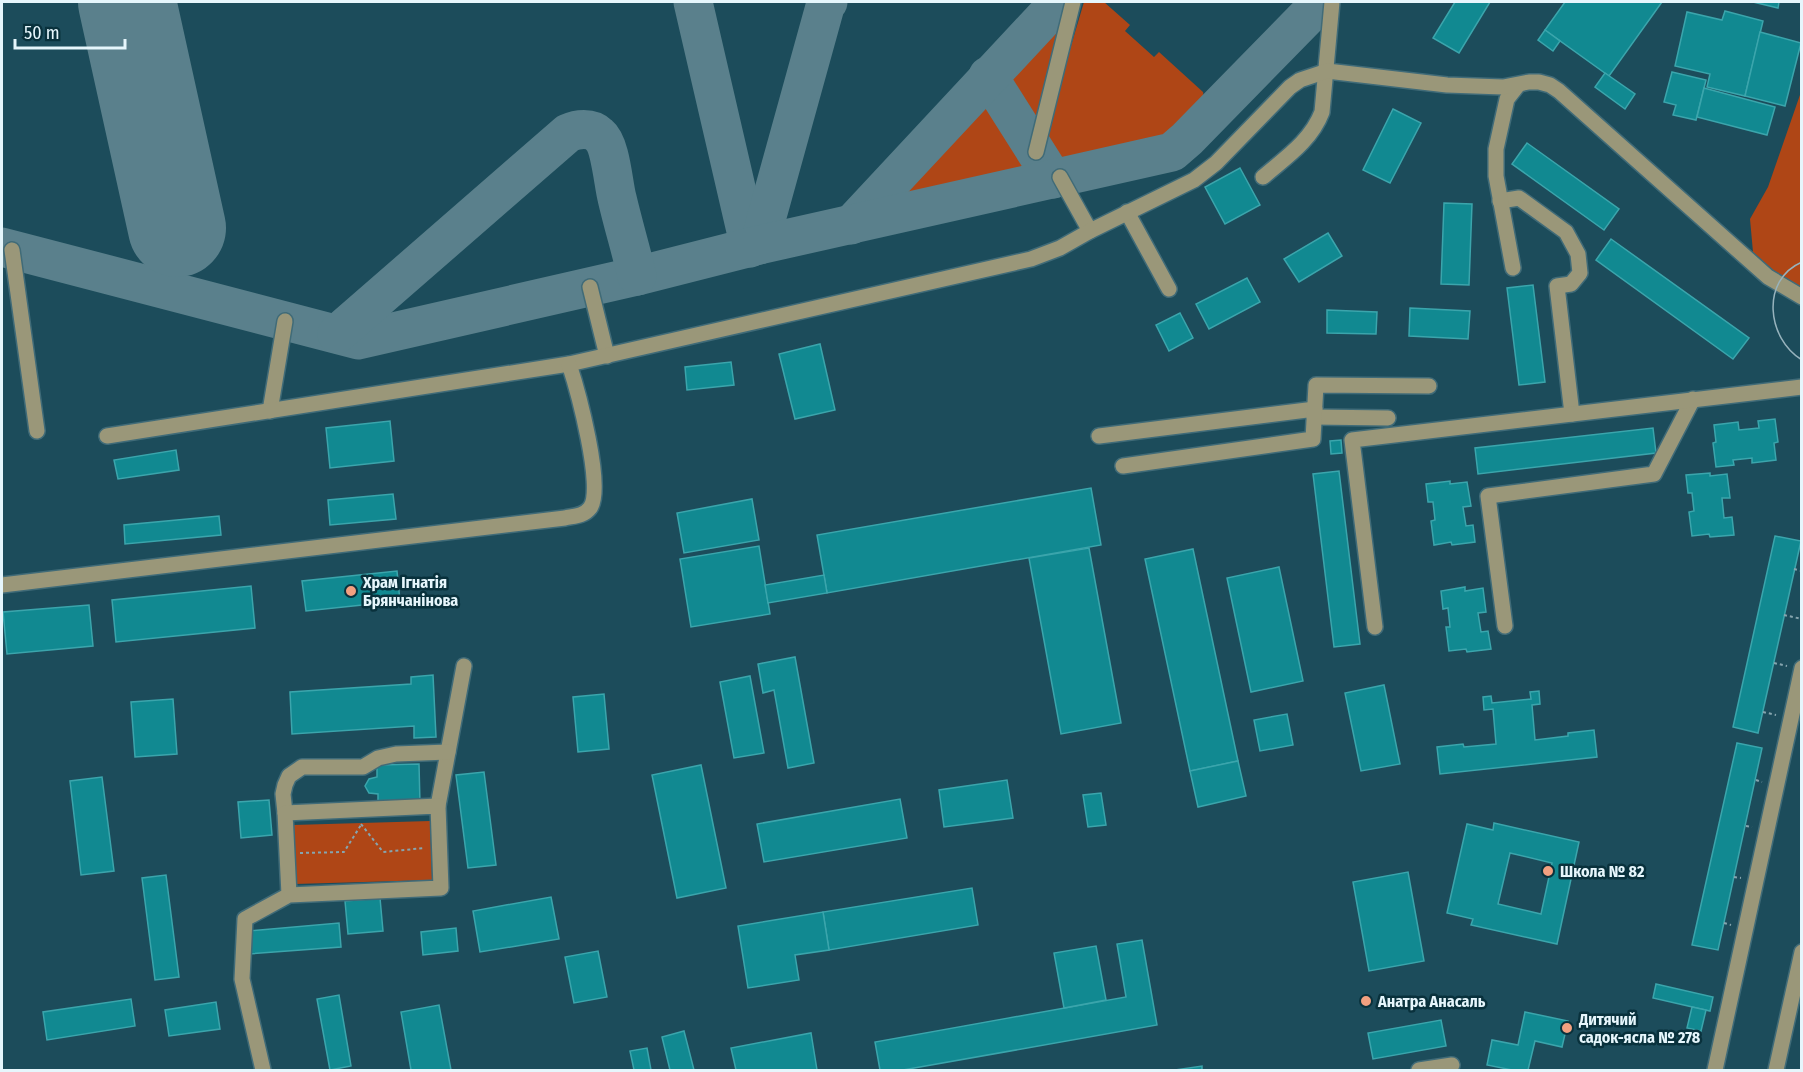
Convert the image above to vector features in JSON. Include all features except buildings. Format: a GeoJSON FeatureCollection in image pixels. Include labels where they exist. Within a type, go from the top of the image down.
{"type":"FeatureCollection","features":[{"type":"Feature","properties":{"kind":"lane"},"geometry":{"type":"LineString","coordinates":[[1036,152],[1073,2]]}},
{"type":"Feature","properties":{"kind":"lane"},"geometry":{"type":"LineString","coordinates":[[1263,177],[1304,142],[1319,122],[1327,71],[1332,2]]}},
{"type":"Feature","properties":{"kind":"lane"},"geometry":{"type":"LineString","coordinates":[[107,436],[569,364],[1031,259],[1060,248],[1194,180],[1216,163],[1290,87],[1300,80],[1327,71],[1447,85],[1503,87],[1539,82],[1550,85],[1768,277],[1802,297]]}},
{"type":"Feature","properties":{"kind":"lane"},"geometry":{"type":"LineString","coordinates":[[1513,268],[1496,176],[1496,149],[1507,99],[1518,85]]}},
{"type":"Feature","properties":{"kind":"lane"},"geometry":{"type":"LineString","coordinates":[[1060,177],[1090,231]]}},
{"type":"Feature","properties":{"kind":"lane"},"geometry":{"type":"LineString","coordinates":[[1500,201],[1519,198],[1566,232],[1578,254],[1580,273],[1571,284],[1557,286],[1572,414]]}},
{"type":"Feature","properties":{"kind":"lane"},"geometry":{"type":"LineString","coordinates":[[1127,212],[1169,290]]}},
{"type":"Feature","properties":{"kind":"lane"},"geometry":{"type":"LineString","coordinates":[[12,250],[38,431]]}},
{"type":"Feature","properties":{"kind":"lane"},"geometry":{"type":"LineString","coordinates":[[590,287],[607,356]]}},
{"type":"Feature","properties":{"kind":"lane"},"geometry":{"type":"LineString","coordinates":[[270,411],[285,321]]}},
{"type":"Feature","properties":{"kind":"lane"},"geometry":{"type":"LineString","coordinates":[[2,585],[583,514],[591,507],[595,493],[594,475],[578,390],[569,364]]}},
{"type":"Feature","properties":{"kind":"lane"},"geometry":{"type":"LineString","coordinates":[[1123,466],[1313,439],[1316,385],[1429,386]]}},
{"type":"Feature","properties":{"kind":"lane"},"geometry":{"type":"LineString","coordinates":[[1352,440],[1802,387]]}},
{"type":"Feature","properties":{"kind":"lane"},"geometry":{"type":"LineString","coordinates":[[1505,626],[1488,496],[1654,474],[1694,399]]}},
{"type":"Feature","properties":{"kind":"lane"},"geometry":{"type":"LineString","coordinates":[[1099,435],[1315,413],[1337,417],[1388,418]]}},
{"type":"Feature","properties":{"kind":"lane"},"geometry":{"type":"LineString","coordinates":[[1337,417],[1352,440],[1376,627]]}},
{"type":"Feature","properties":{"kind":"lane"},"geometry":{"type":"LineString","coordinates":[[263,1071],[242,979],[245,920],[289,895],[441,888],[438,806],[464,666]]}},
{"type":"Feature","properties":{"kind":"lane"},"geometry":{"type":"LineString","coordinates":[[1715,1071],[1802,668]]}},
{"type":"Feature","properties":{"kind":"lane"},"geometry":{"type":"LineString","coordinates":[[289,895],[283,794],[289,776],[302,767],[363,767],[378,758],[396,754],[448,752]]}},
{"type":"Feature","properties":{"kind":"lane"},"geometry":{"type":"LineString","coordinates":[[285,813],[438,806]]}},
{"type":"Feature","properties":{"kind":"lane"},"geometry":{"type":"LineString","coordinates":[[1776,1071],[1802,952]]}},
{"type":"Feature","properties":{"kind":"lane"},"geometry":{"type":"LineString","coordinates":[[1419,1071],[1452,1065]]}},
{"type":"Feature","properties":{"kind":"path"},"geometry":{"type":"LineString","coordinates":[[1794,569],[1802,571]]}},
{"type":"Feature","properties":{"kind":"path"},"geometry":{"type":"LineString","coordinates":[[1784,615],[1802,619]]}},
{"type":"Feature","properties":{"kind":"path"},"geometry":{"type":"LineString","coordinates":[[360,809],[361,825],[383,852],[440,847]]}},
{"type":"Feature","properties":{"kind":"path"},"geometry":{"type":"LineString","coordinates":[[287,854],[344,852],[361,825]]}},
{"type":"Feature","properties":{"kind":"shaded area"},"geometry":{"type":"Polygon","coordinates":[[[1084,2],[1104,2],[1130,25],[1125,31],[1154,57],[1159,52],[1203,92],[1205,103],[1173,136],[1158,143],[1061,165],[1046,141],[1046,130],[1084,2]]]}},
{"type":"Feature","properties":{"kind":"shaded area"},"geometry":{"type":"Polygon","coordinates":[[[1059,21],[1061,29],[1035,129],[1005,81],[1059,21]]]}},
{"type":"Feature","properties":{"kind":"shaded area"},"geometry":{"type":"Polygon","coordinates":[[[1801,92],[1801,288],[1773,270],[1753,252],[1750,219],[1768,187],[1801,92]]]}},
{"type":"Feature","properties":{"kind":"shaded area"},"geometry":{"type":"Polygon","coordinates":[[[988,98],[1029,164],[1027,169],[1019,175],[897,202],[896,197],[988,98]]]}},
{"type":"Feature","properties":{"kind":"shaded area"},"geometry":{"type":"Polygon","coordinates":[[[430,821],[432,880],[295,884],[293,825],[430,821]]]}},
{"type":"Feature","properties":{"kind":"taxiway"},"geometry":{"type":"LineString","coordinates":[[693,2],[750,248]]}},
{"type":"Feature","properties":{"kind":"taxiway"},"geometry":{"type":"LineString","coordinates":[[759,245],[828,2]]}},
{"type":"Feature","properties":{"kind":"taxiway"},"geometry":{"type":"LineString","coordinates":[[851,225],[1059,2]]}},
{"type":"Feature","properties":{"kind":"taxiway"},"geometry":{"type":"LineString","coordinates":[[2,247],[358,340],[637,276],[759,245],[1172,152],[1321,2]]}},
{"type":"Feature","properties":{"kind":"taxiway"},"geometry":{"type":"LineString","coordinates":[[988,76],[1053,179]]}},
{"type":"Feature","properties":{"kind":"taxiway"},"geometry":{"type":"LineString","coordinates":[[337,334],[568,133],[576,130],[596,132],[606,147],[637,276]]}},
{"type":"Feature","properties":{"kind":"runway"},"geometry":{"type":"LineString","coordinates":[[127,2],[177,228]]}},
{"type":"Feature","properties":{"kind":"tram line"},"geometry":{"type":"LineString","coordinates":[[1802,262],[1779,282],[1774,295],[1773,310],[1781,338],[1802,360]]}},
{"type":"Feature","properties":{"kind":"place","name":"Храм Ігнатія Брянчанінова"},"geometry":{"type":"Point","coordinates":[351,591]}},
{"type":"Feature","properties":{"kind":"place","name":"Школа № 82"},"geometry":{"type":"Point","coordinates":[1548,871]}},
{"type":"Feature","properties":{"kind":"place","name":"Анатра Анасаль"},"geometry":{"type":"Point","coordinates":[1366,1001]}},
{"type":"Feature","properties":{"kind":"place","name":"Дитячий садок-ясла № 278"},"geometry":{"type":"Point","coordinates":[1567,1028]}}]}
